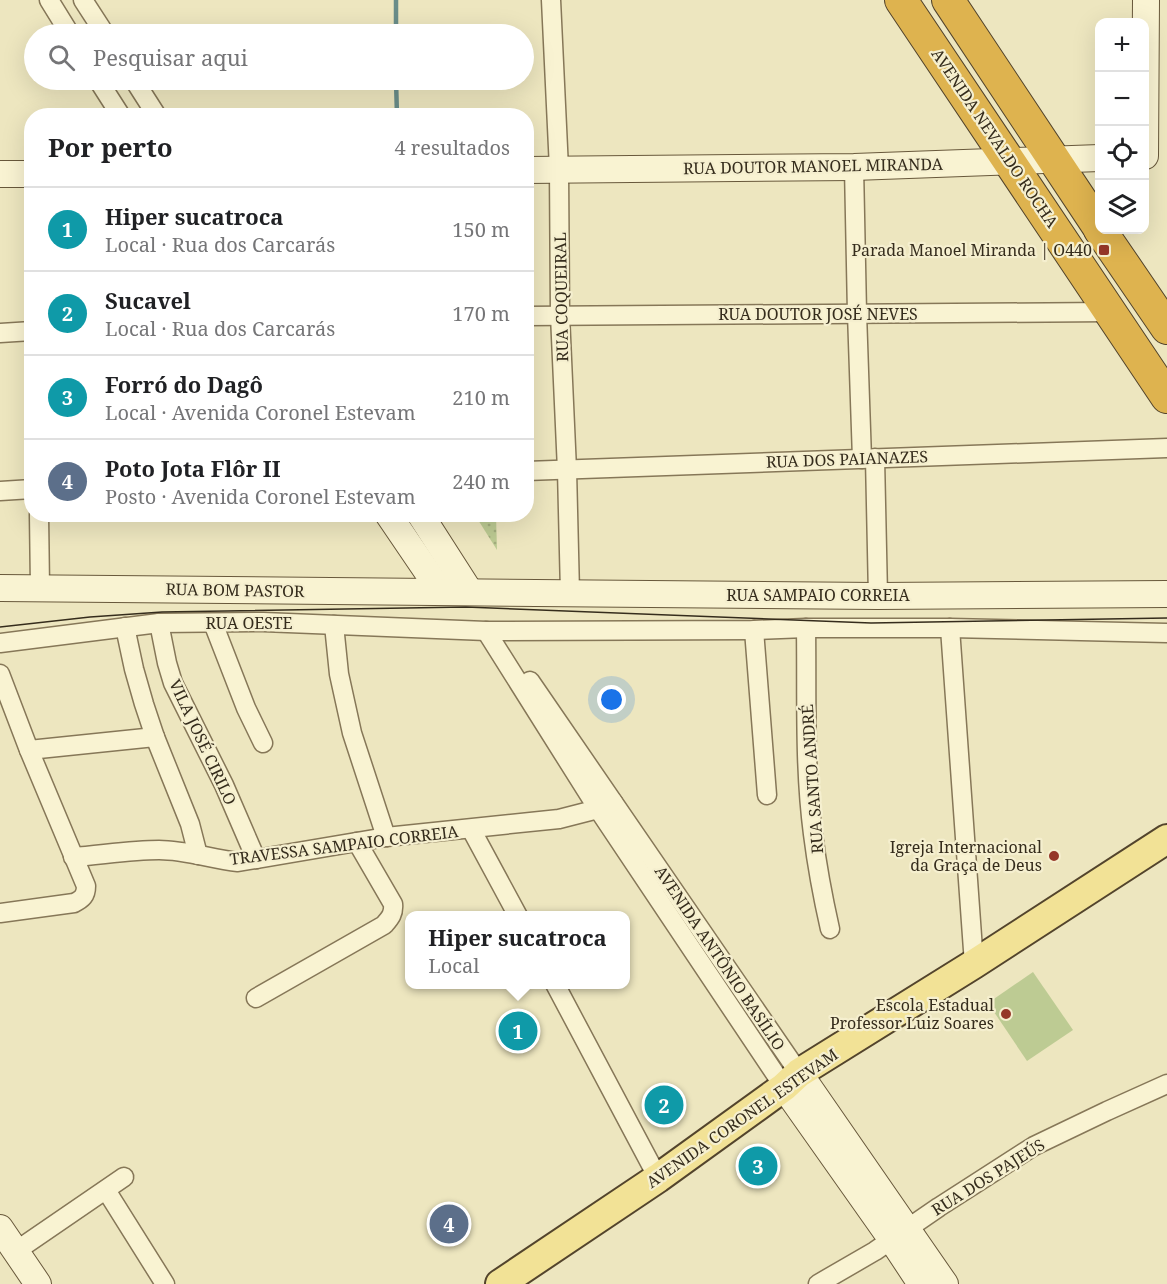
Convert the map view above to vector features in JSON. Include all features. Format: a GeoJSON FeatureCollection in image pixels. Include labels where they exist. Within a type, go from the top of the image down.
{"type":"FeatureCollection","features":[{"type":"Feature","properties":{"kind":"highway","name":"AVENIDA NEVALDO ROCHA"},"geometry":{"type":"LineString","coordinates":[[901,0],[1167,397]]}},
{"type":"Feature","properties":{"kind":"highway"},"geometry":{"type":"LineString","coordinates":[[948,0],[1095,222]]}},
{"type":"Feature","properties":{"kind":"highway"},"geometry":{"type":"LineString","coordinates":[[1103,234],[1167,328]]}},
{"type":"Feature","properties":{"kind":"main road"},"geometry":{"type":"LineString","coordinates":[[1146,0],[1152,156]]}},
{"type":"Feature","properties":{"kind":"main road","name":"RUA DOUTOR MANOEL MIRANDA"},"geometry":{"type":"LineString","coordinates":[[534,170],[854,167],[1095,158]]}},
{"type":"Feature","properties":{"kind":"main road"},"geometry":{"type":"LineString","coordinates":[[0,174],[24,174]]}},
{"type":"Feature","properties":{"kind":"main road"},"geometry":{"type":"LineString","coordinates":[[393,522],[441,592]]}},
{"type":"Feature","properties":{"kind":"main road"},"geometry":{"type":"LineString","coordinates":[[425,522],[470,592]]}},
{"type":"Feature","properties":{"kind":"main road","name":"RUA BOM PASTOR"},"geometry":{"type":"LineString","coordinates":[[0,588],[470,592]]}},
{"type":"Feature","properties":{"kind":"main road","name":"RUA SAMPAIO CORREIA"},"geometry":{"type":"LineString","coordinates":[[470,592],[878,596],[1167,594]]}},
{"type":"Feature","properties":{"kind":"main road","name":"AVENIDA CORONEL ESTEVAM"},"geometry":{"type":"LineString","coordinates":[[508,1282],[658,1178],[791,1080],[1167,839]]}},
{"type":"Feature","properties":{"kind":"main road","name":"AVENIDA ANTÔNIO BASÍLIO"},"geometry":{"type":"LineString","coordinates":[[791,1080],[900,1234],[945,1284]]}},
{"type":"Feature","properties":{"kind":"main road"},"geometry":{"type":"LineString","coordinates":[[0,1228],[18,1284]]}},
{"type":"Feature","properties":{"kind":"main road","name":"AVENIDA ANTÔNIO BASÍLIO"},"geometry":{"type":"LineString","coordinates":[[900,1234],[921,1284]]}},
{"type":"Feature","properties":{"kind":"main road"},"geometry":{"type":"LineString","coordinates":[[8,1254],[38,1284]]}},
{"type":"Feature","properties":{"kind":"street"},"geometry":{"type":"LineString","coordinates":[[49,0],[64,24]]}},
{"type":"Feature","properties":{"kind":"street"},"geometry":{"type":"LineString","coordinates":[[83,0],[99,24]]}},
{"type":"Feature","properties":{"kind":"street","name":"RUA COQUEIRAL"},"geometry":{"type":"LineString","coordinates":[[551,0],[559,169],[560,315],[570,593]]}},
{"type":"Feature","properties":{"kind":"street"},"geometry":{"type":"LineString","coordinates":[[104,90],[116,108]]}},
{"type":"Feature","properties":{"kind":"street"},"geometry":{"type":"LineString","coordinates":[[140,90],[152,108]]}},
{"type":"Feature","properties":{"kind":"street"},"geometry":{"type":"LineString","coordinates":[[854,167],[856,313],[878,596]]}},
{"type":"Feature","properties":{"kind":"street","name":"RUA DOUTOR JOSÉ NEVES"},"geometry":{"type":"LineString","coordinates":[[534,316],[1109,312]]}},
{"type":"Feature","properties":{"kind":"street"},"geometry":{"type":"LineString","coordinates":[[0,333],[24,332]]}},
{"type":"Feature","properties":{"kind":"street","name":"RUA DOS PAIANAZES"},"geometry":{"type":"LineString","coordinates":[[534,471],[1167,448]]}},
{"type":"Feature","properties":{"kind":"street"},"geometry":{"type":"LineString","coordinates":[[0,490],[24,489]]}},
{"type":"Feature","properties":{"kind":"street"},"geometry":{"type":"LineString","coordinates":[[39,522],[40,588]]}},
{"type":"Feature","properties":{"kind":"street","name":"RUA OESTE"},"geometry":{"type":"LineString","coordinates":[[0,643],[159,623],[263,622],[492,631]]}},
{"type":"Feature","properties":{"kind":"street","name":"VILA JOSÉ CIRILO"},"geometry":{"type":"LineString","coordinates":[[159,623],[166,663],[174,683],[224,785],[256,859]]}},
{"type":"Feature","properties":{"kind":"street"},"geometry":{"type":"LineString","coordinates":[[213,623],[246,708],[263,743]]}},
{"type":"Feature","properties":{"kind":"street"},"geometry":{"type":"LineString","coordinates":[[334,625],[339,674],[352,733],[386,837]]}},
{"type":"Feature","properties":{"kind":"street"},"geometry":{"type":"LineString","coordinates":[[125,627],[134,669],[155,737],[190,824],[198,855]]}},
{"type":"Feature","properties":{"kind":"street","name":"RUA SANTO ANDRÉ"},"geometry":{"type":"LineString","coordinates":[[806,628],[808,768],[813,833],[820,884],[830,929]]}},
{"type":"Feature","properties":{"kind":"street"},"geometry":{"type":"LineString","coordinates":[[950,628],[974,964]]}},
{"type":"Feature","properties":{"kind":"street","name":"RUA SAMPAIO CORREIA"},"geometry":{"type":"LineString","coordinates":[[492,631],[950,628],[1167,633]]}},
{"type":"Feature","properties":{"kind":"street"},"geometry":{"type":"LineString","coordinates":[[754,630],[767,795]]}},
{"type":"Feature","properties":{"kind":"street","name":"AVENIDA ANTÔNIO BASÍLIO"},"geometry":{"type":"LineString","coordinates":[[492,631],[605,805],[791,1080]]}},
{"type":"Feature","properties":{"kind":"street"},"geometry":{"type":"LineString","coordinates":[[0,674],[86,886],[82,899],[74,903],[0,913]]}},
{"type":"Feature","properties":{"kind":"street"},"geometry":{"type":"LineString","coordinates":[[29,750],[155,737]]}},
{"type":"Feature","properties":{"kind":"street","name":"TRAVESSA SAMPAIO CORREIA"},"geometry":{"type":"LineString","coordinates":[[73,857],[158,850],[238,862],[386,837],[559,819],[605,805]]}},
{"type":"Feature","properties":{"kind":"street"},"geometry":{"type":"LineString","coordinates":[[471,829],[516,911]]}},
{"type":"Feature","properties":{"kind":"street"},"geometry":{"type":"LineString","coordinates":[[256,998],[384,925],[392,916],[393,904],[357,842]]}},
{"type":"Feature","properties":{"kind":"street"},"geometry":{"type":"LineString","coordinates":[[558,989],[658,1178]]}},
{"type":"Feature","properties":{"kind":"street","name":"RUA DOS PAJEÚS"},"geometry":{"type":"LineString","coordinates":[[818,1284],[875,1251],[1034,1146],[1167,1084]]}},
{"type":"Feature","properties":{"kind":"street"},"geometry":{"type":"LineString","coordinates":[[8,1254],[124,1177]]}},
{"type":"Feature","properties":{"kind":"street"},"geometry":{"type":"LineString","coordinates":[[106,1190],[165,1284]]}},
{"type":"Feature","properties":{"kind":"green space"},"geometry":{"type":"Polygon","coordinates":[[[479,522],[496,522],[497,550],[479,522]]]}},
{"type":"Feature","properties":{"kind":"green space"},"geometry":{"type":"Polygon","coordinates":[[[1033,972],[1073,1030],[1027,1061],[988,1003],[1033,972]]]}},
{"type":"Feature","properties":{"kind":"waterway"},"geometry":{"type":"LineString","coordinates":[[396,0],[396,24]]}},
{"type":"Feature","properties":{"kind":"waterway"},"geometry":{"type":"LineString","coordinates":[[396,90],[397,108]]}},
{"type":"Feature","properties":{"kind":"tram line"},"geometry":{"type":"LineString","coordinates":[[0,627],[162,612],[466,607],[871,623],[1167,618]]}},
{"type":"Feature","properties":{"kind":"place","name":"Parada Manoel Miranda | O440"},"geometry":{"type":"Point","coordinates":[1104,250]}},
{"type":"Feature","properties":{"kind":"place","name":"Igreja Internacional da Graça de Deus"},"geometry":{"type":"Point","coordinates":[1054,856]}},
{"type":"Feature","properties":{"kind":"place","name":"Escola Estadual Professor Luiz Soares"},"geometry":{"type":"Point","coordinates":[1006,1014]}},
{"type":"Feature","properties":{"kind":"place","name":"Hiper sucatroca"},"geometry":{"type":"Point","coordinates":[518,1031]}},
{"type":"Feature","properties":{"kind":"place","name":"Sucavel"},"geometry":{"type":"Point","coordinates":[664,1105]}},
{"type":"Feature","properties":{"kind":"place","name":"Forró do Dagô"},"geometry":{"type":"Point","coordinates":[758,1166]}},
{"type":"Feature","properties":{"kind":"place","name":"Poto Jota Flôr II"},"geometry":{"type":"Point","coordinates":[449,1224]}}]}
